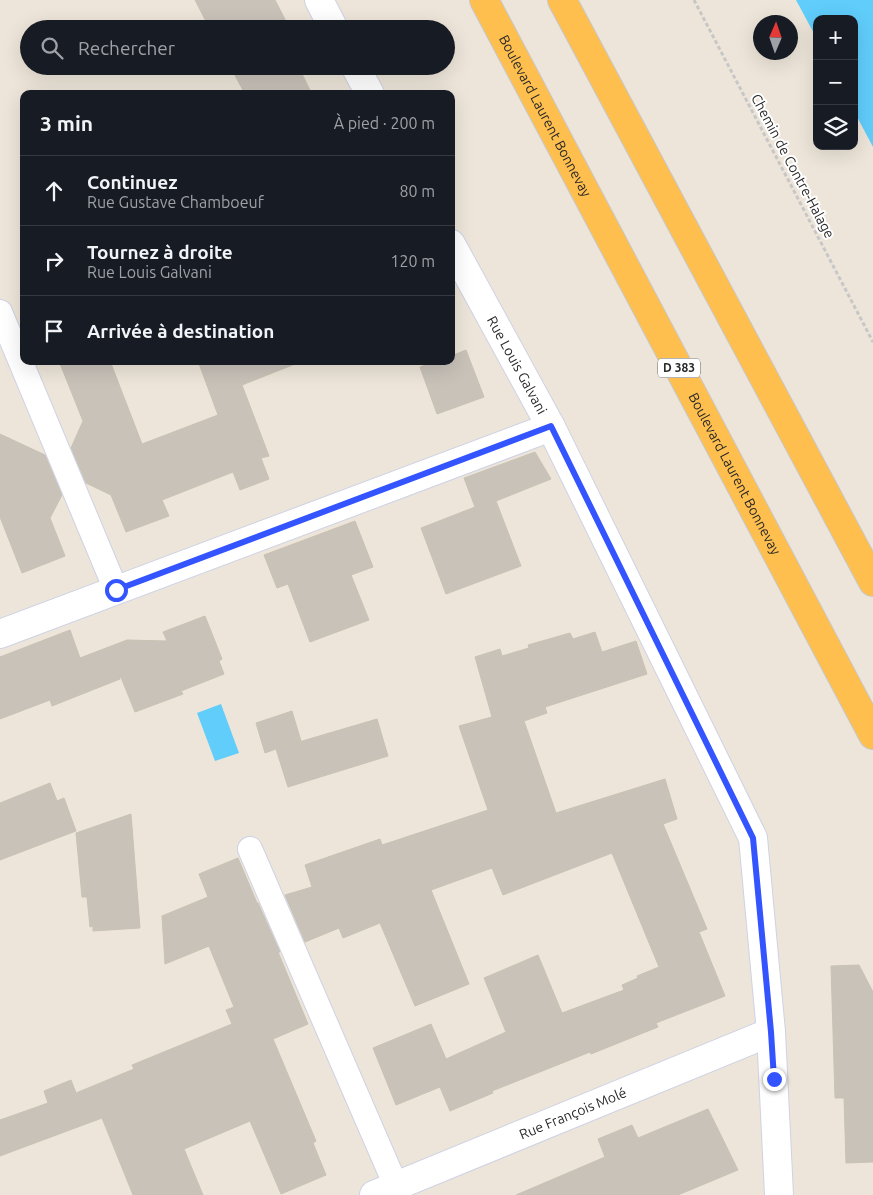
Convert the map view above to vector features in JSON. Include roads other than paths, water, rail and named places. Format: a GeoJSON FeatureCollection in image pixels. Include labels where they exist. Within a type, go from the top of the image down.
{"type":"FeatureCollection","features":[{"type":"Feature","properties":{"kind":"highway","name":"Boulevard Laurent Bonnevay"},"geometry":{"type":"LineString","coordinates":[[484,0],[873,735]]}},
{"type":"Feature","properties":{"kind":"highway"},"geometry":{"type":"LineString","coordinates":[[562,0],[873,582]]}},
{"type":"Feature","properties":{"kind":"highway"},"geometry":{"type":"LineString","coordinates":[[853,545],[873,566]]}},
{"type":"Feature","properties":{"kind":"street"},"geometry":{"type":"LineString","coordinates":[[319,0],[329,20]]}},
{"type":"Feature","properties":{"kind":"street"},"geometry":{"type":"LineString","coordinates":[[360,75],[368,90]]}},
{"type":"Feature","properties":{"kind":"street","name":"Rue Louis Galvani"},"geometry":{"type":"LineString","coordinates":[[455,251],[551,426],[753,838],[771,1032],[779,1195]]}},
{"type":"Feature","properties":{"kind":"street"},"geometry":{"type":"LineString","coordinates":[[0,634],[551,426]]}},
{"type":"Feature","properties":{"kind":"street","name":"Rue François Molé"},"geometry":{"type":"LineString","coordinates":[[385,1190],[771,1032]]}},
{"type":"Feature","properties":{"kind":"lane"},"geometry":{"type":"LineString","coordinates":[[0,312],[20,360]]}},
{"type":"Feature","properties":{"kind":"lane"},"geometry":{"type":"LineString","coordinates":[[22,365],[116,590]]}},
{"type":"Feature","properties":{"kind":"lane"},"geometry":{"type":"LineString","coordinates":[[250,849],[385,1190]]}},
{"type":"Feature","properties":{"kind":"water"},"geometry":{"type":"Polygon","coordinates":[[[796,0],[873,0],[873,147],[858,119],[858,15],[813,15],[813,32],[796,0]]]}},
{"type":"Feature","properties":{"kind":"water"},"geometry":{"type":"Polygon","coordinates":[[[221,704],[239,753],[215,761],[197,713],[221,704]]]}}]}
